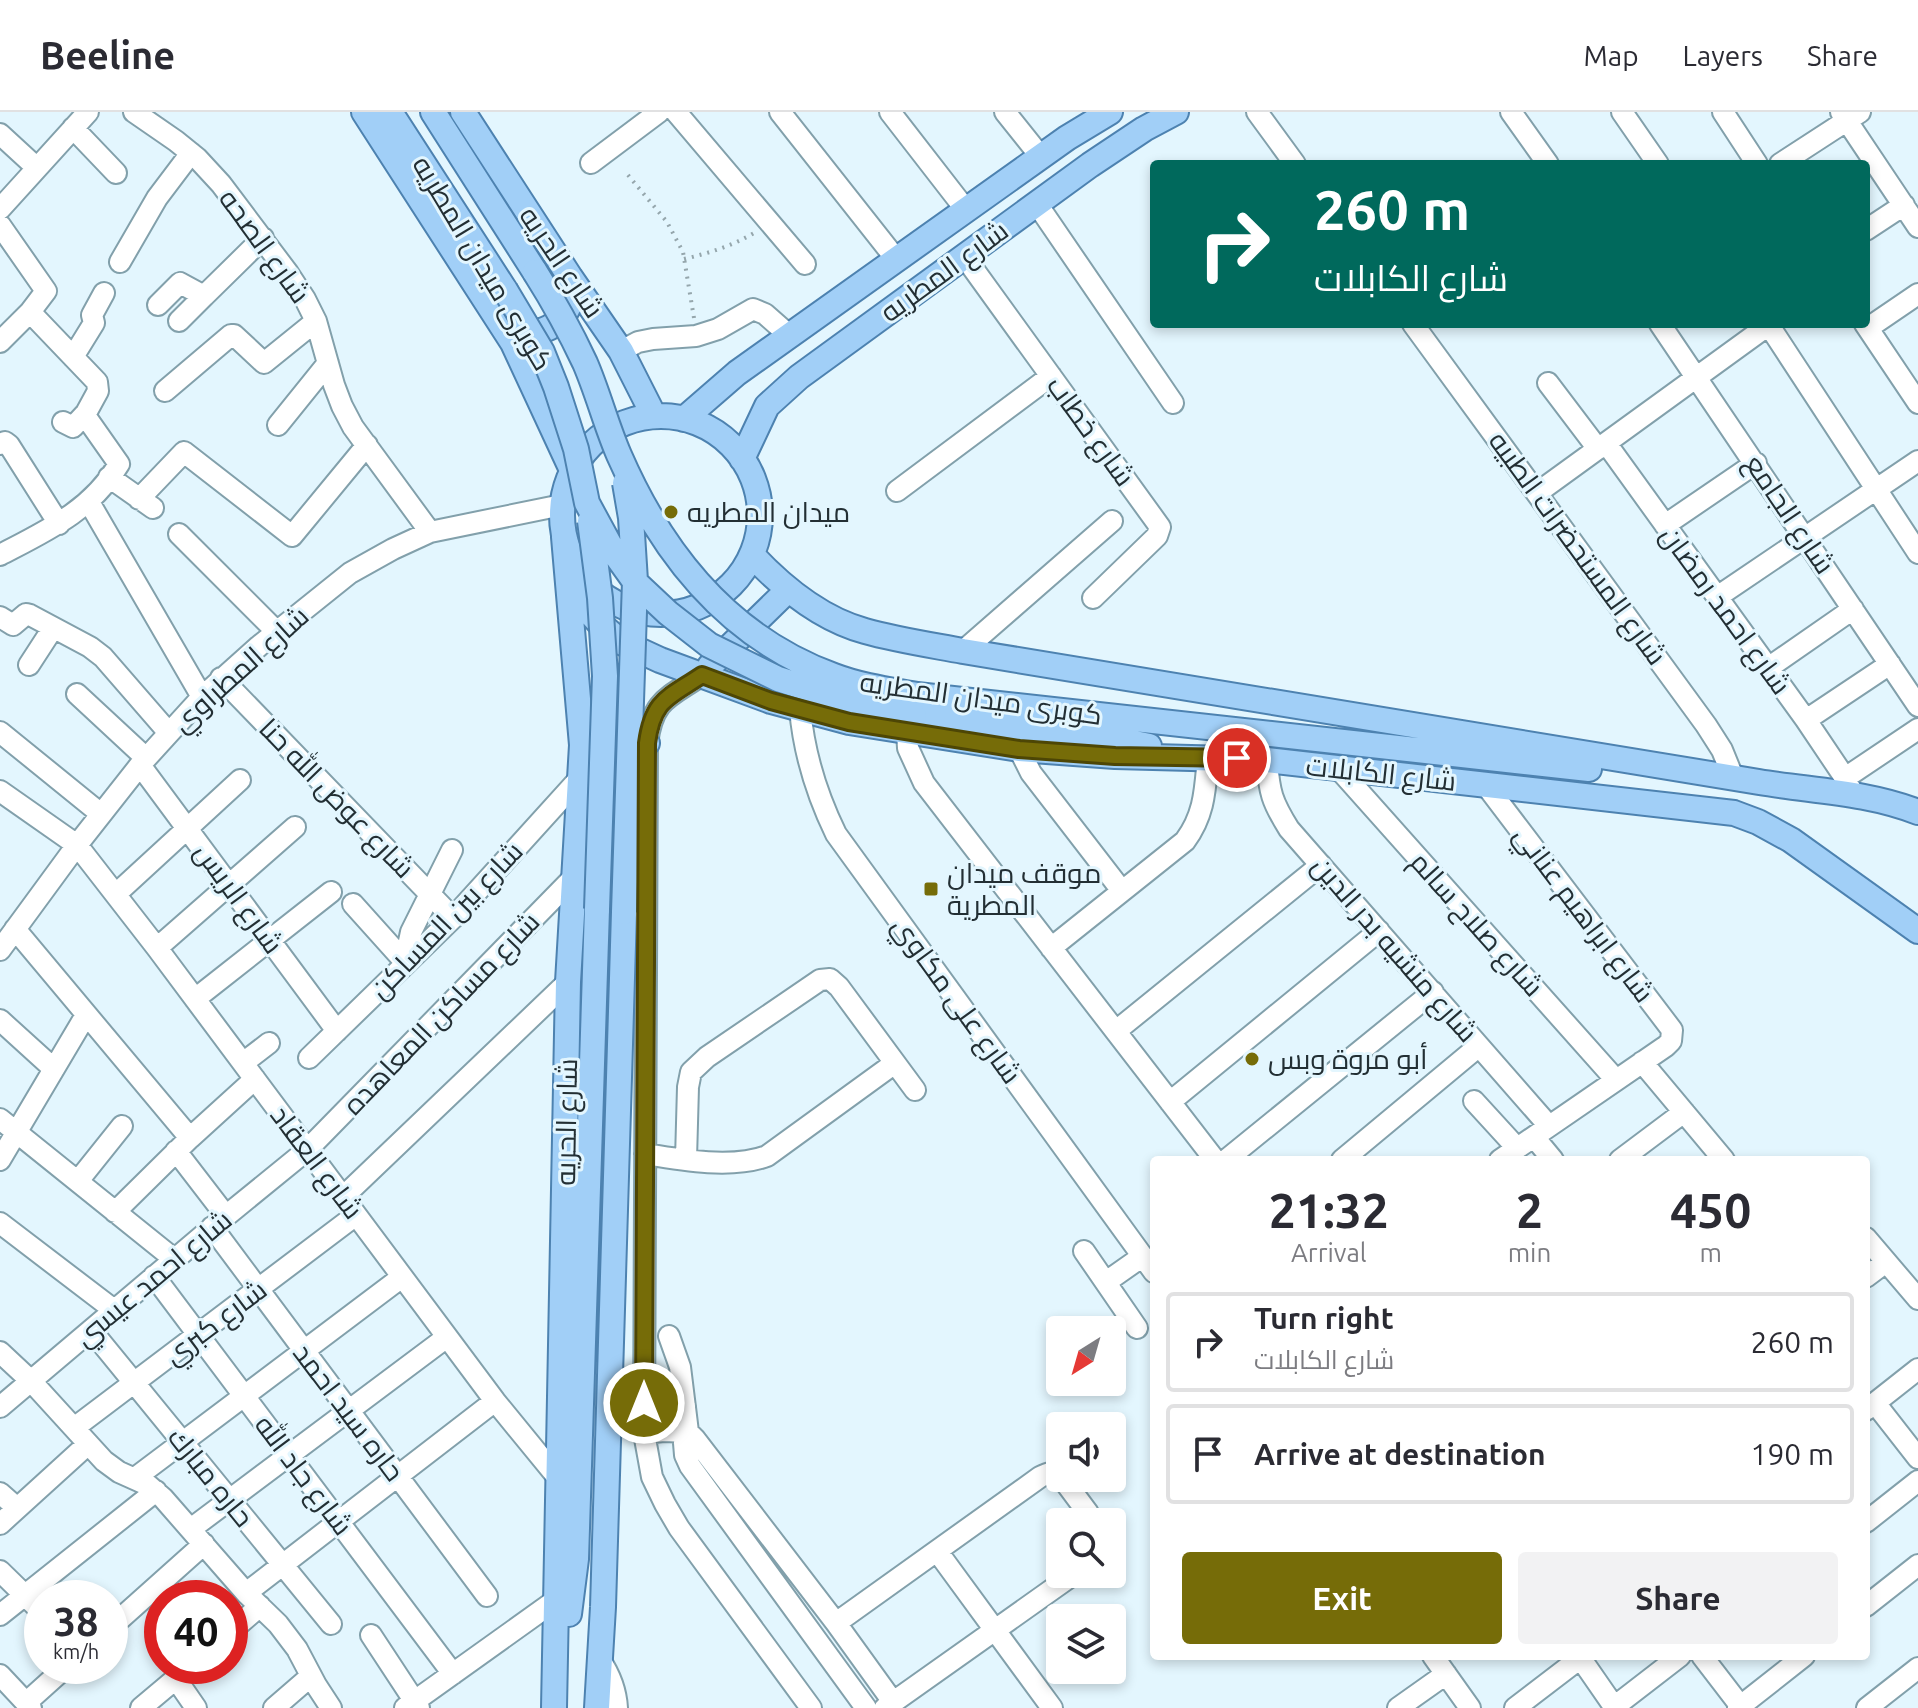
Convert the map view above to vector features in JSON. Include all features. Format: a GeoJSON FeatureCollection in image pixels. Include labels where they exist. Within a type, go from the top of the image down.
{"type":"FeatureCollection","features":[{"type":"Feature","properties":{"kind":"main road"},"geometry":{"type":"LineString","coordinates":[[364,112],[513,343],[572,470]]}},
{"type":"Feature","properties":{"kind":"main road","name":"كوبرى ميدان المطريه"},"geometry":{"type":"LineString","coordinates":[[390,112],[542,352],[576,449],[587,503],[613,551],[636,583],[668,613],[709,645],[778,679],[866,707],[1116,739],[1196,757]]}},
{"type":"Feature","properties":{"kind":"main road","name":"كوبرى ميدان المطريه"},"geometry":{"type":"LineString","coordinates":[[433,112],[560,310],[585,365],[619,456],[656,529],[696,581],[728,615],[794,658],[833,676],[872,687],[913,714],[1592,769],[1691,770]]}},
{"type":"Feature","properties":{"kind":"main road","name":"شارع الحريه"},"geometry":{"type":"LineString","coordinates":[[463,112],[621,351],[654,416]]}},
{"type":"Feature","properties":{"kind":"main road","name":"شارع المطريه"},"geometry":{"type":"LineString","coordinates":[[742,459],[767,406],[799,377],[1037,204],[1144,129],[1176,112]]}},
{"type":"Feature","properties":{"kind":"main road","name":"شارع المطريه"},"geometry":{"type":"LineString","coordinates":[[684,419],[737,373],[1106,113]]}},
{"type":"Feature","properties":{"kind":"main road"},"geometry":{"type":"LineString","coordinates":[[498,319],[524,333],[544,331],[553,326],[561,320],[570,304],[570,277]]}},
{"type":"Feature","properties":{"kind":"main road"},"geometry":{"type":"LineString","coordinates":[[783,341],[776,360],[779,367],[784,373],[799,377]]}},
{"type":"Feature","properties":{"kind":"main road"},"geometry":{"type":"LineString","coordinates":[[654,416],[701,424],[731,445],[751,473],[759,506],[759,531],[752,555],[739,576],[722,593],[678,613],[646,613],[615,603],[595,589],[579,571],[564,537],[564,493],[580,457],[600,436],[626,422],[654,416]]}},
{"type":"Feature","properties":{"kind":"main road"},"geometry":{"type":"LineString","coordinates":[[597,1708],[603,1607],[635,581],[631,518],[619,456]]}},
{"type":"Feature","properties":{"kind":"main road"},"geometry":{"type":"LineString","coordinates":[[556,1708],[576,1559],[605,676],[596,562],[587,503]]}},
{"type":"Feature","properties":{"kind":"main road","name":"شارع الحريه"},"geometry":{"type":"LineString","coordinates":[[556,1708],[568,982],[582,745],[564,537]]}},
{"type":"Feature","properties":{"kind":"main road","name":"شارع الكابلات"},"geometry":{"type":"LineString","coordinates":[[752,555],[788,590],[829,616],[863,631],[963,651],[1810,790],[1849,786],[1918,812]]}},
{"type":"Feature","properties":{"kind":"main road","name":"شارع الكابلات"},"geometry":{"type":"LineString","coordinates":[[579,571],[586,603],[601,625],[632,648],[800,709],[849,722],[913,714],[1019,749],[1115,756],[1267,760],[1734,813],[1791,840],[1918,931]]}},
{"type":"Feature","properties":{"kind":"main road"},"geometry":{"type":"LineString","coordinates":[[702,675],[788,590]]}},
{"type":"Feature","properties":{"kind":"main road"},"geometry":{"type":"LineString","coordinates":[[582,745],[598,724],[616,720],[638,730],[647,743]]}},
{"type":"Feature","properties":{"kind":"street"},"geometry":{"type":"LineString","coordinates":[[0,209],[88,112]]}},
{"type":"Feature","properties":{"kind":"street","name":"شارع الصحه"},"geometry":{"type":"LineString","coordinates":[[134,112],[191,153],[221,184],[263,238],[305,299],[316,321],[334,385],[353,427],[430,532]]}},
{"type":"Feature","properties":{"kind":"street"},"geometry":{"type":"LineString","coordinates":[[591,163],[659,112]]}},
{"type":"Feature","properties":{"kind":"street"},"geometry":{"type":"LineString","coordinates":[[676,112],[805,264]]}},
{"type":"Feature","properties":{"kind":"street"},"geometry":{"type":"LineString","coordinates":[[780,112],[896,259]]}},
{"type":"Feature","properties":{"kind":"street"},"geometry":{"type":"LineString","coordinates":[[890,112],[966,210]]}},
{"type":"Feature","properties":{"kind":"street"},"geometry":{"type":"LineString","coordinates":[[1005,112],[1041,157]]}},
{"type":"Feature","properties":{"kind":"street"},"geometry":{"type":"LineString","coordinates":[[1257,112],[1292,160]]}},
{"type":"Feature","properties":{"kind":"street"},"geometry":{"type":"LineString","coordinates":[[1511,112],[1545,160]]}},
{"type":"Feature","properties":{"kind":"street"},"geometry":{"type":"LineString","coordinates":[[1622,112],[1655,160]]}},
{"type":"Feature","properties":{"kind":"street"},"geometry":{"type":"LineString","coordinates":[[1723,112],[1754,160]]}},
{"type":"Feature","properties":{"kind":"street"},"geometry":{"type":"LineString","coordinates":[[1786,160],[1849,115],[1918,227]]}},
{"type":"Feature","properties":{"kind":"street"},"geometry":{"type":"LineString","coordinates":[[73,128],[116,173]]}},
{"type":"Feature","properties":{"kind":"street"},"geometry":{"type":"LineString","coordinates":[[0,134],[37,168]]}},
{"type":"Feature","properties":{"kind":"street"},"geometry":{"type":"LineString","coordinates":[[120,262],[157,198],[191,153]]}},
{"type":"Feature","properties":{"kind":"street"},"geometry":{"type":"LineString","coordinates":[[1037,204],[1173,403]]}},
{"type":"Feature","properties":{"kind":"street"},"geometry":{"type":"LineString","coordinates":[[1870,227],[1904,205]]}},
{"type":"Feature","properties":{"kind":"street"},"geometry":{"type":"LineString","coordinates":[[0,225],[46,291],[0,342]]}},
{"type":"Feature","properties":{"kind":"street"},"geometry":{"type":"LineString","coordinates":[[179,321],[263,238]]}},
{"type":"Feature","properties":{"kind":"street","name":"شارع خطاب"},"geometry":{"type":"LineString","coordinates":[[964,256],[1160,527],[1156,537],[1093,598]]}},
{"type":"Feature","properties":{"kind":"street"},"geometry":{"type":"LineString","coordinates":[[158,305],[180,283],[204,296]]}},
{"type":"Feature","properties":{"kind":"street"},"geometry":{"type":"LineString","coordinates":[[73,357],[94,323],[92,315],[104,293]]}},
{"type":"Feature","properties":{"kind":"street"},"geometry":{"type":"LineString","coordinates":[[1870,324],[1918,294]]}},
{"type":"Feature","properties":{"kind":"street"},"geometry":{"type":"LineString","coordinates":[[621,351],[638,342],[696,336],[718,329],[753,309],[765,314],[783,341]]}},
{"type":"Feature","properties":{"kind":"street"},"geometry":{"type":"LineString","coordinates":[[30,312],[99,387],[86,413],[73,427],[63,422]]}},
{"type":"Feature","properties":{"kind":"street"},"geometry":{"type":"LineString","coordinates":[[165,391],[231,335],[264,363],[316,321]]}},
{"type":"Feature","properties":{"kind":"street","name":"شارع المستحضرات الطبيه"},"geometry":{"type":"LineString","coordinates":[[1416,328],[1706,725],[1722,750],[1733,777]]}},
{"type":"Feature","properties":{"kind":"street","name":"شارع الجامع"},"geometry":{"type":"LineString","coordinates":[[1663,328],[1918,706]]}},
{"type":"Feature","properties":{"kind":"street"},"geometry":{"type":"LineString","coordinates":[[1537,493],[1764,328]]}},
{"type":"Feature","properties":{"kind":"street"},"geometry":{"type":"LineString","coordinates":[[1772,328],[1918,553]]}},
{"type":"Feature","properties":{"kind":"street"},"geometry":{"type":"LineString","coordinates":[[1867,328],[1918,402]]}},
{"type":"Feature","properties":{"kind":"street"},"geometry":{"type":"LineString","coordinates":[[278,425],[328,363]]}},
{"type":"Feature","properties":{"kind":"street"},"geometry":{"type":"LineString","coordinates":[[897,491],[1051,376]]}},
{"type":"Feature","properties":{"kind":"street","name":"شارع احمد رمضان"},"geometry":{"type":"LineString","coordinates":[[1548,383],[1665,525],[1806,720],[1849,786]]}},
{"type":"Feature","properties":{"kind":"street"},"geometry":{"type":"LineString","coordinates":[[0,555],[59,524],[89,502],[118,467],[118,461],[87,420],[86,413]]}},
{"type":"Feature","properties":{"kind":"street"},"geometry":{"type":"LineString","coordinates":[[0,444],[5,442],[9,445],[59,524]]}},
{"type":"Feature","properties":{"kind":"street"},"geometry":{"type":"LineString","coordinates":[[109,477],[146,504],[184,452],[292,536],[367,445]]}},
{"type":"Feature","properties":{"kind":"street"},"geometry":{"type":"LineString","coordinates":[[1717,597],[1918,461]]}},
{"type":"Feature","properties":{"kind":"street"},"geometry":{"type":"LineString","coordinates":[[1665,525],[1756,463]]}},
{"type":"Feature","properties":{"kind":"street"},"geometry":{"type":"LineString","coordinates":[[89,502],[202,697]]}},
{"type":"Feature","properties":{"kind":"street","name":"شارع المطراوي"},"geometry":{"type":"LineString","coordinates":[[0,950],[101,814],[202,697],[350,573],[430,532],[562,505]]}},
{"type":"Feature","properties":{"kind":"street"},"geometry":{"type":"LineString","coordinates":[[963,651],[1112,521]]}},
{"type":"Feature","properties":{"kind":"street"},"geometry":{"type":"LineString","coordinates":[[179,534],[277,632]]}},
{"type":"Feature","properties":{"kind":"street"},"geometry":{"type":"LineString","coordinates":[[1768,668],[1853,609]]}},
{"type":"Feature","properties":{"kind":"street"},"geometry":{"type":"LineString","coordinates":[[0,617],[13,625],[26,614],[90,647],[103,657],[169,733]]}},
{"type":"Feature","properties":{"kind":"street"},"geometry":{"type":"LineString","coordinates":[[29,665],[53,628]]}},
{"type":"Feature","properties":{"kind":"street"},"geometry":{"type":"LineString","coordinates":[[1806,720],[1890,664]]}},
{"type":"Feature","properties":{"kind":"street"},"geometry":{"type":"LineString","coordinates":[[702,675],[668,696],[658,708],[649,725],[647,743],[644,1433],[652,1477],[679,1528],[811,1708]]}},
{"type":"Feature","properties":{"kind":"street","name":"شارع عوض الله حنا"},"geometry":{"type":"LineString","coordinates":[[221,678],[453,918]]}},
{"type":"Feature","properties":{"kind":"street","name":"شارع الريس"},"geometry":{"type":"LineString","coordinates":[[77,694],[143,762],[187,828],[337,1031]]}},
{"type":"Feature","properties":{"kind":"street","name":"شارع على مكاوي"},"geometry":{"type":"LineString","coordinates":[[800,709],[809,766],[836,834],[1148,1264]]}},
{"type":"Feature","properties":{"kind":"street"},"geometry":{"type":"LineString","coordinates":[[913,714],[908,748],[924,783],[1212,1156]]}},
{"type":"Feature","properties":{"kind":"street"},"geometry":{"type":"LineString","coordinates":[[1849,786],[1918,729]]}},
{"type":"Feature","properties":{"kind":"street"},"geometry":{"type":"LineString","coordinates":[[0,732],[101,814]]}},
{"type":"Feature","properties":{"kind":"street"},"geometry":{"type":"LineString","coordinates":[[1019,749],[1031,773],[1122,891]]}},
{"type":"Feature","properties":{"kind":"street"},"geometry":{"type":"LineString","coordinates":[[1051,948],[1185,841],[1196,827],[1203,803],[1196,757]]}},
{"type":"Feature","properties":{"kind":"street","name":"شارع منشيه بدر الدين"},"geometry":{"type":"LineString","coordinates":[[1267,760],[1268,787],[1289,829],[1479,1046],[1525,1143]]}},
{"type":"Feature","properties":{"kind":"street","name":"شارع صلاح سالم"},"geometry":{"type":"LineString","coordinates":[[1338,768],[1616,1080]]}},
{"type":"Feature","properties":{"kind":"street","name":"شارع بين المساكن"},"geometry":{"type":"LineString","coordinates":[[309,1058],[453,918],[579,779]]}},
{"type":"Feature","properties":{"kind":"street"},"geometry":{"type":"LineString","coordinates":[[116,894],[240,780]]}},
{"type":"Feature","properties":{"kind":"street","name":"شارع ابراهيم عناني"},"geometry":{"type":"LineString","coordinates":[[1485,784],[1672,1030],[1671,1041],[1642,1062]]}},
{"type":"Feature","properties":{"kind":"street","name":"شارع العقاد"},"geometry":{"type":"LineString","coordinates":[[0,791],[77,845],[495,1401],[558,1478]]}},
{"type":"Feature","properties":{"kind":"street"},"geometry":{"type":"LineString","coordinates":[[157,948],[295,827]]}},
{"type":"Feature","properties":{"kind":"street"},"geometry":{"type":"LineString","coordinates":[[408,962],[411,932],[452,850]]}},
{"type":"Feature","properties":{"kind":"street"},"geometry":{"type":"LineString","coordinates":[[1116,1031],[1321,865]]}},
{"type":"Feature","properties":{"kind":"street","name":"شارع مساكن المعاهده"},"geometry":{"type":"LineString","coordinates":[[307,1150],[576,875]]}},
{"type":"Feature","properties":{"kind":"street"},"geometry":{"type":"LineString","coordinates":[[195,999],[331,892]]}},
{"type":"Feature","properties":{"kind":"street"},"geometry":{"type":"LineString","coordinates":[[353,904],[408,962]]}},
{"type":"Feature","properties":{"kind":"street","name":"حاره سيد احمد"},"geometry":{"type":"LineString","coordinates":[[15,929],[86,1015],[183,1144],[219,1222],[258,1290],[487,1596]]}},
{"type":"Feature","properties":{"kind":"street"},"geometry":{"type":"LineString","coordinates":[[1170,1102],[1379,931]]}},
{"type":"Feature","properties":{"kind":"street"},"geometry":{"type":"LineString","coordinates":[[686,1159],[691,1072],[707,1057],[820,980],[830,979],[839,987],[915,1090]]}},
{"type":"Feature","properties":{"kind":"street"},"geometry":{"type":"LineString","coordinates":[[343,1197],[568,982]]}},
{"type":"Feature","properties":{"kind":"street"},"geometry":{"type":"LineString","coordinates":[[1231,1156],[1433,992]]}},
{"type":"Feature","properties":{"kind":"street"},"geometry":{"type":"LineString","coordinates":[[0,1160],[86,1015]]}},
{"type":"Feature","properties":{"kind":"street"},"geometry":{"type":"LineString","coordinates":[[0,1020],[54,1069]]}},
{"type":"Feature","properties":{"kind":"street"},"geometry":{"type":"LineString","coordinates":[[115,1212],[183,1144],[249,1071],[269,1043]]}},
{"type":"Feature","properties":{"kind":"street"},"geometry":{"type":"LineString","coordinates":[[1347,1156],[1479,1046]]}},
{"type":"Feature","properties":{"kind":"street"},"geometry":{"type":"LineString","coordinates":[[1525,1143],[1642,1062],[1721,1156]]}},
{"type":"Feature","properties":{"kind":"street"},"geometry":{"type":"LineString","coordinates":[[645,1154],[739,1163],[767,1156],[895,1063]]}},
{"type":"Feature","properties":{"kind":"street"},"geometry":{"type":"LineString","coordinates":[[1474,1101],[1525,1143],[1546,1156]]}},
{"type":"Feature","properties":{"kind":"street"},"geometry":{"type":"LineString","coordinates":[[1625,1156],[1684,1112]]}},
{"type":"Feature","properties":{"kind":"street"},"geometry":{"type":"LineString","coordinates":[[0,1119],[174,1259]]}},
{"type":"Feature","properties":{"kind":"street"},"geometry":{"type":"LineString","coordinates":[[78,1181],[122,1126]]}},
{"type":"Feature","properties":{"kind":"street","name":"شارع احمد عيسي"},"geometry":{"type":"LineString","coordinates":[[0,1407],[307,1150]]}},
{"type":"Feature","properties":{"kind":"street","name":"شارع كبري"},"geometry":{"type":"LineString","coordinates":[[0,1524],[134,1383],[356,1215]]}},
{"type":"Feature","properties":{"kind":"street"},"geometry":{"type":"LineString","coordinates":[[0,1223],[114,1310]]}},
{"type":"Feature","properties":{"kind":"street"},"geometry":{"type":"LineString","coordinates":[[1870,1243],[1918,1299]]}},
{"type":"Feature","properties":{"kind":"street"},"geometry":{"type":"LineString","coordinates":[[1084,1251],[1137,1328]]}},
{"type":"Feature","properties":{"kind":"street"},"geometry":{"type":"LineString","coordinates":[[1870,1274],[1886,1262]]}},
{"type":"Feature","properties":{"kind":"street"},"geometry":{"type":"LineString","coordinates":[[1106,1282],[1148,1264]]}},
{"type":"Feature","properties":{"kind":"street","name":"شارع جاد الله"},"geometry":{"type":"LineString","coordinates":[[154,1276],[453,1674]]}},
{"type":"Feature","properties":{"kind":"street"},"geometry":{"type":"LineString","coordinates":[[135,1478],[402,1277]]}},
{"type":"Feature","properties":{"kind":"street","name":"حاره مبارك"},"geometry":{"type":"LineString","coordinates":[[91,1330],[331,1624]]}},
{"type":"Feature","properties":{"kind":"street"},"geometry":{"type":"LineString","coordinates":[[669,1336],[680,1367],[688,1432],[684,1443],[685,1455],[690,1466],[866,1708]]}},
{"type":"Feature","properties":{"kind":"street"},"geometry":{"type":"LineString","coordinates":[[128,1609],[230,1500],[447,1337]]}},
{"type":"Feature","properties":{"kind":"street"},"geometry":{"type":"LineString","coordinates":[[0,1352],[31,1381],[104,1461],[156,1491],[198,1536],[278,1624],[297,1649],[331,1708]]}},
{"type":"Feature","properties":{"kind":"street"},"geometry":{"type":"LineString","coordinates":[[1918,1369],[1871,1406],[1918,1458]]}},
{"type":"Feature","properties":{"kind":"street"},"geometry":{"type":"LineString","coordinates":[[248,1607],[283,1565],[495,1401]]}},
{"type":"Feature","properties":{"kind":"street"},"geometry":{"type":"LineString","coordinates":[[644,1403],[685,1406]]}},
{"type":"Feature","properties":{"kind":"street"},"geometry":{"type":"LineString","coordinates":[[644,1433],[688,1432],[836,1623],[889,1705],[1054,1588]]}},
{"type":"Feature","properties":{"kind":"street"},"geometry":{"type":"LineString","coordinates":[[836,1623],[1046,1474]]}},
{"type":"Feature","properties":{"kind":"street"},"geometry":{"type":"LineString","coordinates":[[1870,1519],[1918,1481]]}},
{"type":"Feature","properties":{"kind":"street"},"geometry":{"type":"LineString","coordinates":[[44,1580],[156,1491]]}},
{"type":"Feature","properties":{"kind":"street"},"geometry":{"type":"LineString","coordinates":[[0,1493],[17,1508]]}},
{"type":"Feature","properties":{"kind":"street"},"geometry":{"type":"LineString","coordinates":[[937,1551],[1052,1708]]}},
{"type":"Feature","properties":{"kind":"street"},"geometry":{"type":"LineString","coordinates":[[1870,1603],[1918,1565]]}},
{"type":"Feature","properties":{"kind":"street"},"geometry":{"type":"LineString","coordinates":[[0,1571],[24,1594]]}},
{"type":"Feature","properties":{"kind":"street"},"geometry":{"type":"LineString","coordinates":[[0,1615],[24,1596]]}},
{"type":"Feature","properties":{"kind":"street"},"geometry":{"type":"LineString","coordinates":[[371,1635],[413,1706],[556,1600]]}},
{"type":"Feature","properties":{"kind":"street"},"geometry":{"type":"LineString","coordinates":[[600,1660],[611,1678],[617,1708]]}},
{"type":"Feature","properties":{"kind":"street"},"geometry":{"type":"LineString","coordinates":[[1436,1660],[1466,1702],[1444,1708]]}},
{"type":"Feature","properties":{"kind":"street"},"geometry":{"type":"LineString","coordinates":[[1515,1708],[1577,1660]]}},
{"type":"Feature","properties":{"kind":"street"},"geometry":{"type":"LineString","coordinates":[[1583,1660],[1614,1708],[1675,1660]]}},
{"type":"Feature","properties":{"kind":"street"},"geometry":{"type":"LineString","coordinates":[[1705,1660],[1740,1707],[1799,1660]]}},
{"type":"Feature","properties":{"kind":"street"},"geometry":{"type":"LineString","coordinates":[[1867,1708],[1918,1668]]}},
{"type":"Feature","properties":{"kind":"street"},"geometry":{"type":"LineString","coordinates":[[1398,1708],[1446,1674]]}},
{"type":"Feature","properties":{"kind":"street"},"geometry":{"type":"LineString","coordinates":[[0,1675],[29,1705],[49,1684]]}},
{"type":"Feature","properties":{"kind":"street"},"geometry":{"type":"LineString","coordinates":[[274,1708],[311,1676]]}},
{"type":"Feature","properties":{"kind":"street"},"geometry":{"type":"LineString","coordinates":[[141,1708],[169,1684]]}},
{"type":"Feature","properties":{"kind":"street"},"geometry":{"type":"LineString","coordinates":[[187,1684],[196,1708]]}},
{"type":"Feature","properties":{"kind":"path"},"geometry":{"type":"LineString","coordinates":[[628,175],[667,222],[683,252],[696,336]]}},
{"type":"Feature","properties":{"kind":"path"},"geometry":{"type":"LineString","coordinates":[[684,259],[714,252],[743,240],[770,223]]}},
{"type":"Feature","properties":{"kind":"place","name":"ميدان المطريه"},"geometry":{"type":"Point","coordinates":[671,512]}},
{"type":"Feature","properties":{"kind":"place","name":"موقف ميدان المطرية"},"geometry":{"type":"Point","coordinates":[931,889]}},
{"type":"Feature","properties":{"kind":"place","name":"أبو مروة وبس"},"geometry":{"type":"Point","coordinates":[1252,1059]}},
{"type":"Feature","properties":{"kind":"route"},"geometry":{"type":"LineString","coordinates":[[644,1403],[647,743],[649,725],[668,696],[702,675],[771,701],[849,722],[1019,749],[1115,756],[1237,758]]}}]}
